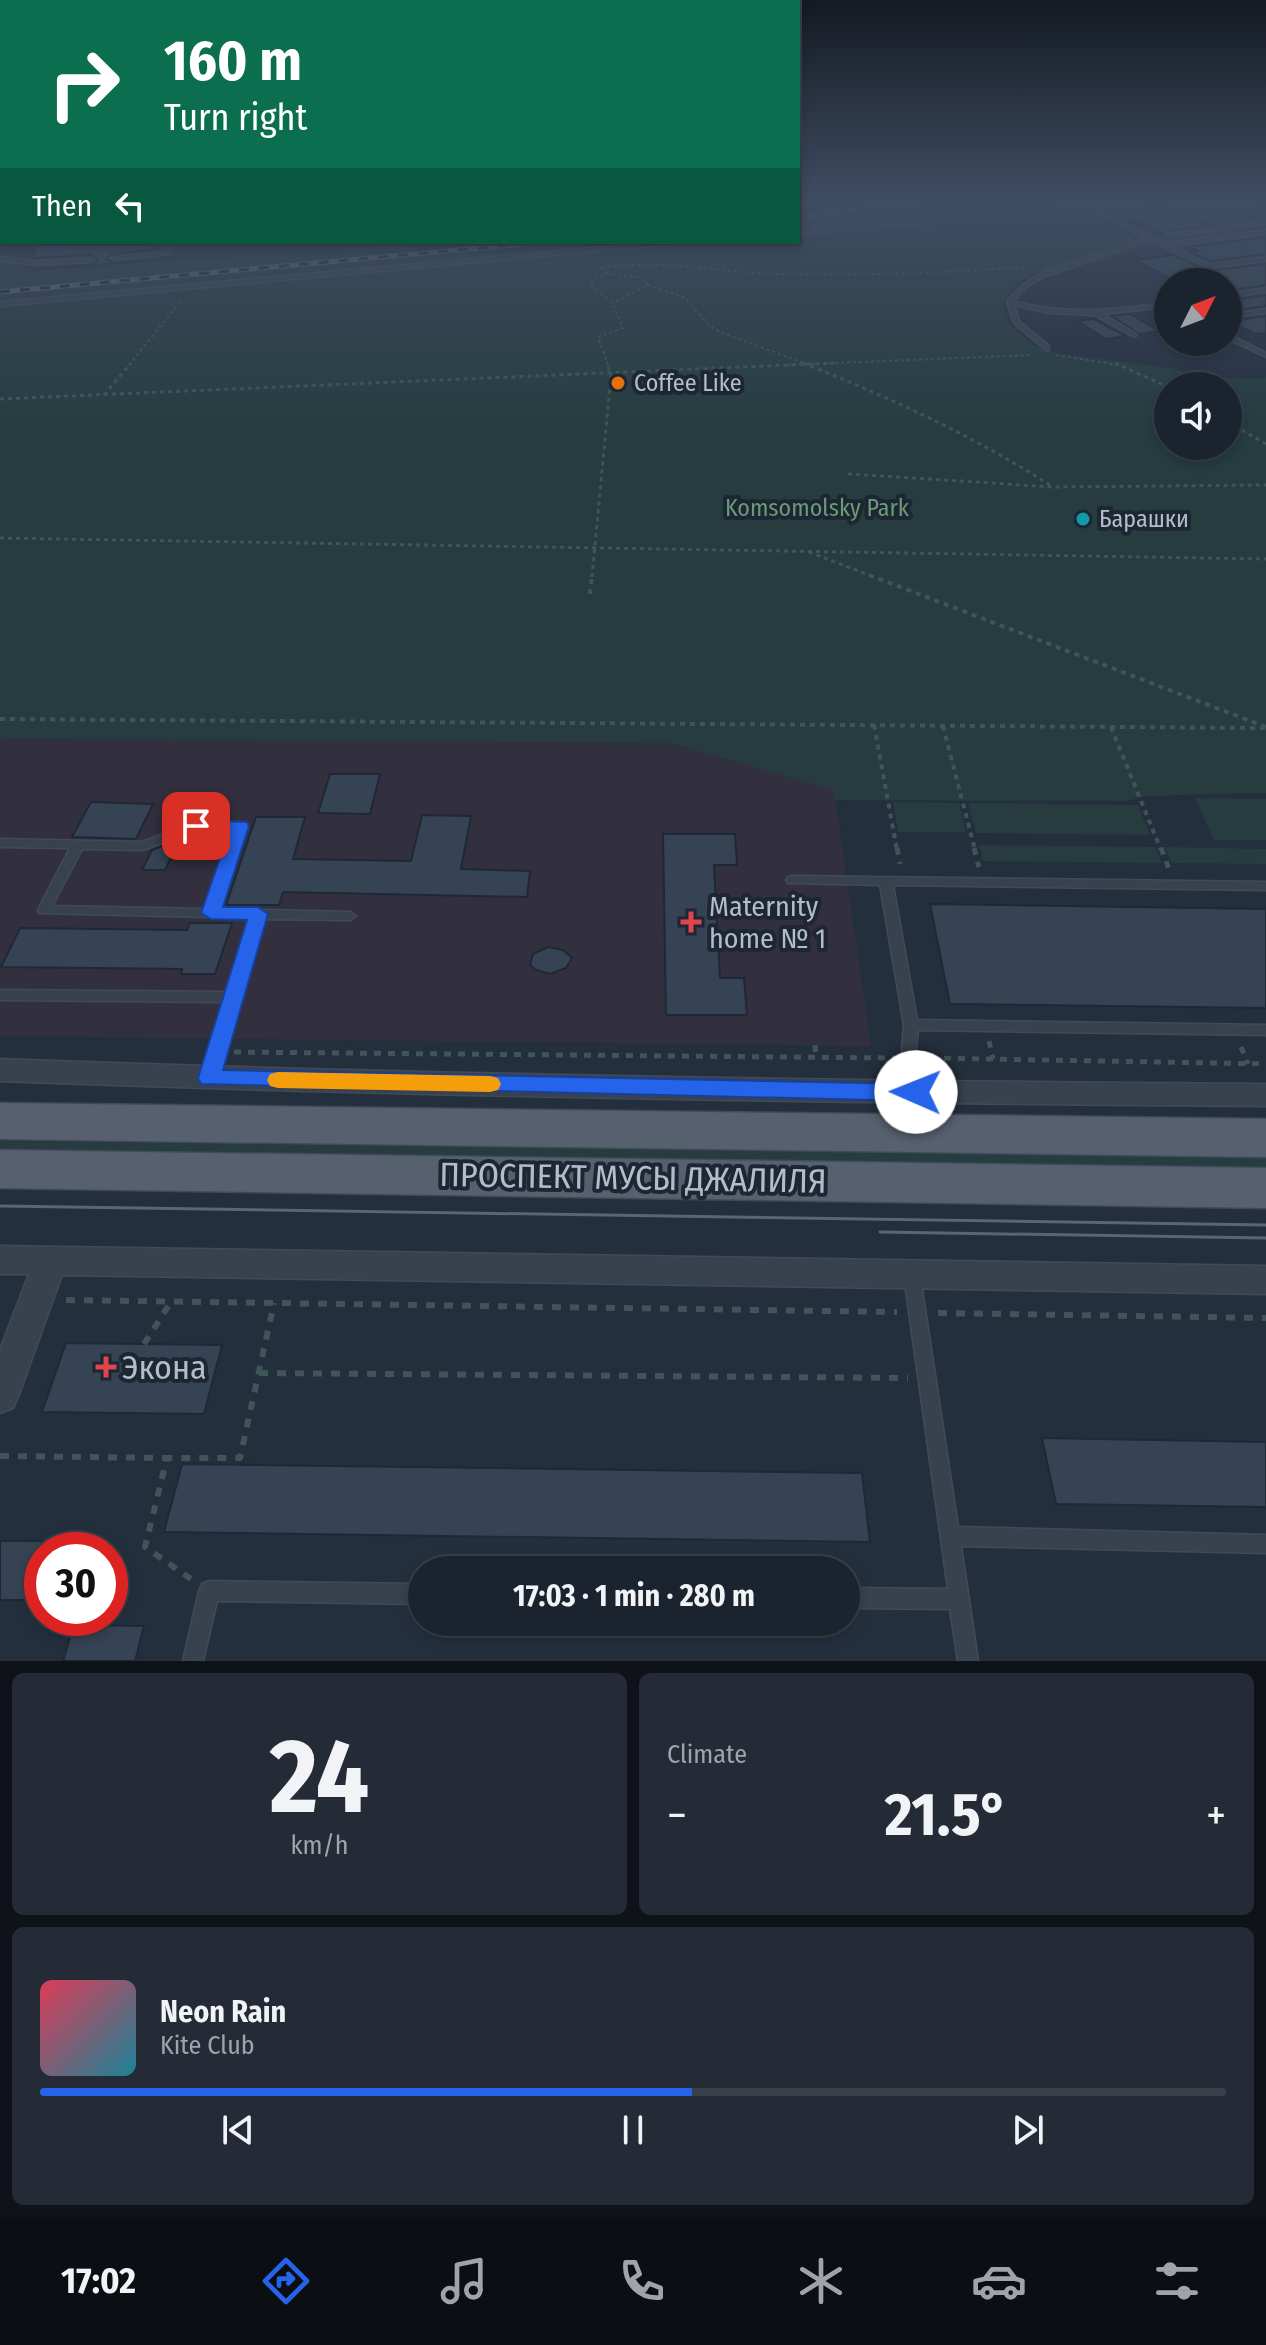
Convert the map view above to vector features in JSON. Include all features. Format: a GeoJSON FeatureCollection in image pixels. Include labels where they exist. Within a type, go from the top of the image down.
{"type":"FeatureCollection","features":[{"type":"Feature","properties":{"kind":"main road","name":"ПРОСПЕКТ МУСЫ ДЖАЛИЛЯ"},"geometry":{"type":"LineString","coordinates":[[0,1121],[1266,1138]]}},
{"type":"Feature","properties":{"kind":"main road","name":"ПРОСПЕКТ МУСЫ ДЖАЛИЛЯ"},"geometry":{"type":"LineString","coordinates":[[0,1169],[1266,1188]]}},
{"type":"Feature","properties":{"kind":"street"},"geometry":{"type":"LineString","coordinates":[[0,1070],[213,1065],[916,1092],[1266,1095]]}},
{"type":"Feature","properties":{"kind":"street"},"geometry":{"type":"LineString","coordinates":[[0,1260],[1266,1280]]}},
{"type":"Feature","properties":{"kind":"street"},"geometry":{"type":"LineString","coordinates":[[0,1397],[50,1262]]}},
{"type":"Feature","properties":{"kind":"lane"},"geometry":{"type":"LineString","coordinates":[[0,304],[270,279]]}},
{"type":"Feature","properties":{"kind":"lane"},"geometry":{"type":"LineString","coordinates":[[1009,302],[1033,279]]}},
{"type":"Feature","properties":{"kind":"lane"},"geometry":{"type":"LineString","coordinates":[[1242,294],[1266,290]]}},
{"type":"Feature","properties":{"kind":"lane"},"geometry":{"type":"LineString","coordinates":[[1009,302],[1049,312],[1096,313],[1154,307]]}},
{"type":"Feature","properties":{"kind":"lane"},"geometry":{"type":"LineString","coordinates":[[1009,302],[1016,322],[1046,348]]}},
{"type":"Feature","properties":{"kind":"lane"},"geometry":{"type":"LineString","coordinates":[[1242,314],[1266,311]]}},
{"type":"Feature","properties":{"kind":"lane"},"geometry":{"type":"LineString","coordinates":[[1096,313],[1134,335]]}},
{"type":"Feature","properties":{"kind":"lane"},"geometry":{"type":"LineString","coordinates":[[1242,343],[1265,355]]}},
{"type":"Feature","properties":{"kind":"lane"},"geometry":{"type":"LineString","coordinates":[[0,843],[143,846],[196,826],[240,826],[211,913]]}},
{"type":"Feature","properties":{"kind":"lane"},"geometry":{"type":"LineString","coordinates":[[78,845],[44,910],[350,916]]}},
{"type":"Feature","properties":{"kind":"lane"},"geometry":{"type":"LineString","coordinates":[[792,880],[1266,886]]}},
{"type":"Feature","properties":{"kind":"lane"},"geometry":{"type":"LineString","coordinates":[[886,881],[911,1025],[910,1058],[916,1092]]}},
{"type":"Feature","properties":{"kind":"lane"},"geometry":{"type":"LineString","coordinates":[[213,1065],[258,914]]}},
{"type":"Feature","properties":{"kind":"lane"},"geometry":{"type":"LineString","coordinates":[[0,995],[234,997]]}},
{"type":"Feature","properties":{"kind":"lane"},"geometry":{"type":"LineString","coordinates":[[911,1025],[1266,1030]]}},
{"type":"Feature","properties":{"kind":"lane"},"geometry":{"type":"LineString","coordinates":[[912,1276],[968,1661]]}},
{"type":"Feature","properties":{"kind":"lane"},"geometry":{"type":"LineString","coordinates":[[950,1536],[1266,1544]]}},
{"type":"Feature","properties":{"kind":"lane"},"geometry":{"type":"LineString","coordinates":[[193,1661],[209,1591],[408,1594]]}},
{"type":"Feature","properties":{"kind":"lane"},"geometry":{"type":"LineString","coordinates":[[860,1598],[959,1599]]}},
{"type":"Feature","properties":{"kind":"path"},"geometry":{"type":"LineString","coordinates":[[590,594],[611,375],[598,337],[623,328],[612,303],[590,282],[597,279]]}},
{"type":"Feature","properties":{"kind":"path"},"geometry":{"type":"LineString","coordinates":[[641,279],[648,285],[685,298],[710,326],[720,332],[812,366],[1004,454],[1053,487]]}},
{"type":"Feature","properties":{"kind":"path"},"geometry":{"type":"LineString","coordinates":[[612,303],[648,285]]}},
{"type":"Feature","properties":{"kind":"path"},"geometry":{"type":"LineString","coordinates":[[104,395],[180,305],[179,287]]}},
{"type":"Feature","properties":{"kind":"path"},"geometry":{"type":"LineString","coordinates":[[0,399],[1039,355]]}},
{"type":"Feature","properties":{"kind":"path"},"geometry":{"type":"LineString","coordinates":[[1053,355],[1114,363],[1154,381]]}},
{"type":"Feature","properties":{"kind":"path"},"geometry":{"type":"LineString","coordinates":[[1242,430],[1266,444]]}},
{"type":"Feature","properties":{"kind":"path"},"geometry":{"type":"LineString","coordinates":[[848,474],[1053,487],[1266,485]]}},
{"type":"Feature","properties":{"kind":"path"},"geometry":{"type":"LineString","coordinates":[[0,538],[1266,559]]}},
{"type":"Feature","properties":{"kind":"path"},"geometry":{"type":"LineString","coordinates":[[806,551],[1266,727]]}},
{"type":"Feature","properties":{"kind":"path"},"geometry":{"type":"LineString","coordinates":[[0,719],[1266,727]]}},
{"type":"Feature","properties":{"kind":"path"},"geometry":{"type":"LineString","coordinates":[[874,725],[904,882]]}},
{"type":"Feature","properties":{"kind":"path"},"geometry":{"type":"LineString","coordinates":[[943,726],[983,883]]}},
{"type":"Feature","properties":{"kind":"path"},"geometry":{"type":"LineString","coordinates":[[1111,727],[1176,885]]}},
{"type":"Feature","properties":{"kind":"path"},"geometry":{"type":"LineString","coordinates":[[815,1045],[816,1057]]}},
{"type":"Feature","properties":{"kind":"path"},"geometry":{"type":"LineString","coordinates":[[213,1065],[816,1057],[1266,1064]]}},
{"type":"Feature","properties":{"kind":"path"},"geometry":{"type":"LineString","coordinates":[[35,1300],[1266,1318]]}},
{"type":"Feature","properties":{"kind":"path"},"geometry":{"type":"LineString","coordinates":[[144,1344],[171,1301]]}},
{"type":"Feature","properties":{"kind":"path"},"geometry":{"type":"LineString","coordinates":[[0,1456],[240,1458],[274,1303]]}},
{"type":"Feature","properties":{"kind":"path"},"geometry":{"type":"LineString","coordinates":[[259,1373],[926,1379]]}},
{"type":"Feature","properties":{"kind":"path"},"geometry":{"type":"LineString","coordinates":[[167,1458],[145,1547],[209,1591]]}},
{"type":"Feature","properties":{"kind":"shaded area"},"geometry":{"type":"Polygon","coordinates":[[[0,739],[671,743],[834,790],[871,1046],[0,1036],[0,739]]]}},
{"type":"Feature","properties":{"kind":"green space","name":"Komsomolsky Park"},"geometry":{"type":"Polygon","coordinates":[[[0,279],[1026,279],[1016,284],[1004,300],[1003,310],[1008,323],[1032,345],[1055,353],[1185,372],[1154,372],[1154,460],[1242,460],[1242,378],[1266,378],[1266,793],[1146,796],[1126,801],[835,800],[833,790],[671,743],[0,739],[0,279]]]}},
{"type":"Feature","properties":{"kind":"green space"},"geometry":{"type":"Polygon","coordinates":[[[1195,798],[1266,799],[1266,840],[1214,840],[1195,798]]]}},
{"type":"Feature","properties":{"kind":"green space"},"geometry":{"type":"Polygon","coordinates":[[[893,802],[959,803],[966,832],[898,832],[893,802]]]}},
{"type":"Feature","properties":{"kind":"green space"},"geometry":{"type":"Polygon","coordinates":[[[968,803],[1138,805],[1150,835],[976,833],[968,803]]]}},
{"type":"Feature","properties":{"kind":"green space"},"geometry":{"type":"Polygon","coordinates":[[[979,845],[1155,847],[1162,863],[983,861],[979,845]]]}},
{"type":"Feature","properties":{"kind":"green space"},"geometry":{"type":"Polygon","coordinates":[[[1165,847],[1266,849],[1266,864],[1172,863],[1165,847]]]}},
{"type":"Feature","properties":{"kind":"green space"},"geometry":{"type":"Polygon","coordinates":[[[0,1141],[1266,1157],[1266,1168],[0,1150],[0,1141]]]}},
{"type":"Feature","properties":{"kind":"building"},"geometry":{"type":"Polygon","coordinates":[[[1242,279],[1266,279],[1266,285],[1242,289],[1242,279]]]}},
{"type":"Feature","properties":{"kind":"building"},"geometry":{"type":"Polygon","coordinates":[[[1266,295],[1266,306],[1242,309],[1242,299],[1266,295]]]}},
{"type":"Feature","properties":{"kind":"building"},"geometry":{"type":"Polygon","coordinates":[[[1130,314],[1154,328],[1154,332],[1139,334],[1112,316],[1130,314]]]}},
{"type":"Feature","properties":{"kind":"building"},"geometry":{"type":"Polygon","coordinates":[[[1266,316],[1266,333],[1255,334],[1242,328],[1242,319],[1266,316]]]}},
{"type":"Feature","properties":{"kind":"building"},"geometry":{"type":"Polygon","coordinates":[[[1094,319],[1126,336],[1106,339],[1077,321],[1094,319]]]}},
{"type":"Feature","properties":{"kind":"building"},"geometry":{"type":"Polygon","coordinates":[[[330,774],[380,774],[370,814],[318,813],[330,774]]]}},
{"type":"Feature","properties":{"kind":"building"},"geometry":{"type":"Polygon","coordinates":[[[91,802],[153,804],[136,839],[72,837],[91,802]]]}},
{"type":"Feature","properties":{"kind":"building"},"geometry":{"type":"Polygon","coordinates":[[[422,815],[471,816],[461,869],[530,871],[527,897],[283,892],[279,905],[226,905],[256,817],[305,817],[293,859],[411,861],[422,815]]]}},
{"type":"Feature","properties":{"kind":"building","name":"Maternity home № 1"},"geometry":{"type":"Polygon","coordinates":[[[663,834],[735,834],[737,865],[714,865],[720,978],[744,978],[747,1015],[666,1015],[663,834]]]}},
{"type":"Feature","properties":{"kind":"building"},"geometry":{"type":"Polygon","coordinates":[[[162,846],[176,847],[165,870],[142,870],[152,850],[162,846]]]}},
{"type":"Feature","properties":{"kind":"building"},"geometry":{"type":"Polygon","coordinates":[[[930,904],[1266,909],[1266,1008],[950,1004],[930,904]]]}},
{"type":"Feature","properties":{"kind":"building"},"geometry":{"type":"Polygon","coordinates":[[[190,923],[232,923],[215,974],[181,974],[182,969],[1,967],[20,928],[187,930],[190,923]]]}},
{"type":"Feature","properties":{"kind":"building"},"geometry":{"type":"Polygon","coordinates":[[[548,947],[563,950],[572,958],[566,968],[550,974],[530,965],[533,954],[548,947]]]}},
{"type":"Feature","properties":{"kind":"building"},"geometry":{"type":"Polygon","coordinates":[[[66,1343],[222,1345],[204,1414],[42,1412],[66,1343]]]}},
{"type":"Feature","properties":{"kind":"building"},"geometry":{"type":"Polygon","coordinates":[[[1042,1438],[1266,1442],[1266,1507],[1056,1504],[1042,1438]]]}},
{"type":"Feature","properties":{"kind":"building"},"geometry":{"type":"Polygon","coordinates":[[[182,1464],[862,1473],[870,1542],[164,1532],[182,1464]]]}},
{"type":"Feature","properties":{"kind":"building"},"geometry":{"type":"Polygon","coordinates":[[[0,1541],[24,1541],[24,1600],[0,1600],[0,1541]]]}},
{"type":"Feature","properties":{"kind":"building"},"geometry":{"type":"Polygon","coordinates":[[[128,1626],[144,1626],[135,1661],[63,1661],[71,1636],[128,1636],[128,1626]]]}},
{"type":"Feature","properties":{"kind":"tram line"},"geometry":{"type":"LineString","coordinates":[[0,1206],[1266,1225]]}},
{"type":"Feature","properties":{"kind":"tram line"},"geometry":{"type":"LineString","coordinates":[[880,1232],[1266,1238]]}},
{"type":"Feature","properties":{"kind":"railway"},"geometry":{"type":"LineString","coordinates":[[0,292],[147,279]]}},
{"type":"Feature","properties":{"kind":"slow traffic"},"geometry":{"type":"LineString","coordinates":[[278,1080],[490,1084]]}},
{"type":"Feature","properties":{"kind":"place","name":"Coffee Like"},"geometry":{"type":"Point","coordinates":[618,383]}},
{"type":"Feature","properties":{"kind":"place","name":"Барашки"},"geometry":{"type":"Point","coordinates":[1083,519]}},
{"type":"Feature","properties":{"kind":"place","name":"Maternity home № 1"},"geometry":{"type":"Point","coordinates":[691,922]}},
{"type":"Feature","properties":{"kind":"place","name":"Экона"},"geometry":{"type":"Point","coordinates":[106,1367]}},
{"type":"Feature","properties":{"kind":"route"},"geometry":{"type":"LineString","coordinates":[[196,826],[240,826],[211,913],[258,914],[209,1078],[916,1092]]}}]}
